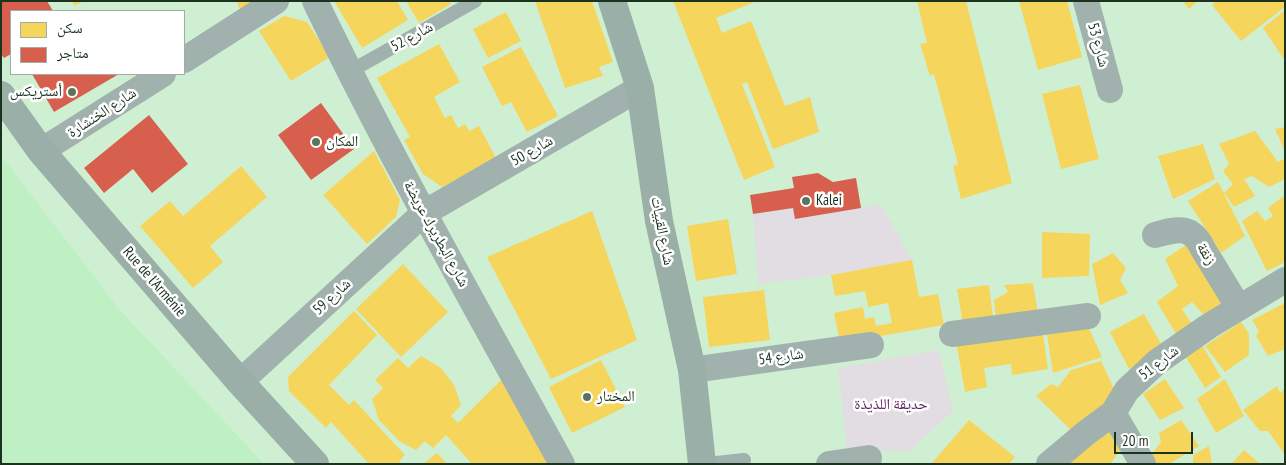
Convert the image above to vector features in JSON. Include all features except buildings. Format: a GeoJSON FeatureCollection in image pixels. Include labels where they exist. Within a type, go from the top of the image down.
{"type":"FeatureCollection","features":[{"type":"Feature","properties":{"kind":"street"},"geometry":{"type":"LineString","coordinates":[[185,59],[276,1]]}},
{"type":"Feature","properties":{"kind":"street","name":"شارع البطريرك عريضة"},"geometry":{"type":"LineString","coordinates":[[315,1],[349,72],[424,213],[562,464]]}},
{"type":"Feature","properties":{"kind":"street","name":"شارع القبيات"},"geometry":{"type":"LineString","coordinates":[[612,1],[640,88],[659,221],[692,370],[702,464]]}},
{"type":"Feature","properties":{"kind":"street","name":"شارع 53"},"geometry":{"type":"LineString","coordinates":[[1086,1],[1110,90]]}},
{"type":"Feature","properties":{"kind":"street","name":"شارع الخنشارة"},"geometry":{"type":"LineString","coordinates":[[41,151],[160,75]]}},
{"type":"Feature","properties":{"kind":"street","name":"شارع 50"},"geometry":{"type":"LineString","coordinates":[[424,213],[640,88]]}},
{"type":"Feature","properties":{"kind":"street","name":"Rue de l'Arménie"},"geometry":{"type":"LineString","coordinates":[[1,95],[41,151],[240,382],[315,464]]}},
{"type":"Feature","properties":{"kind":"street","name":"شارع 59"},"geometry":{"type":"LineString","coordinates":[[240,382],[424,213]]}},
{"type":"Feature","properties":{"kind":"street","name":"زنقة"},"geometry":{"type":"LineString","coordinates":[[1155,235],[1178,230],[1192,233],[1198,239],[1239,308]]}},
{"type":"Feature","properties":{"kind":"street","name":"شارع 51"},"geometry":{"type":"LineString","coordinates":[[1049,464],[1086,433],[1114,413],[1127,390],[1157,362],[1208,326],[1285,280]]}},
{"type":"Feature","properties":{"kind":"street"},"geometry":{"type":"LineString","coordinates":[[952,334],[1088,316]]}},
{"type":"Feature","properties":{"kind":"street","name":"شارع 54"},"geometry":{"type":"LineString","coordinates":[[692,370],[871,345]]}},
{"type":"Feature","properties":{"kind":"street"},"geometry":{"type":"LineString","coordinates":[[1114,413],[1143,464]]}},
{"type":"Feature","properties":{"kind":"street"},"geometry":{"type":"LineString","coordinates":[[829,464],[869,458]]}},
{"type":"Feature","properties":{"kind":"lane","name":"شارع 52"},"geometry":{"type":"LineString","coordinates":[[349,72],[475,1]]}},
{"type":"Feature","properties":{"kind":"lane"},"geometry":{"type":"LineString","coordinates":[[707,464],[744,460]]}},
{"type":"Feature","properties":{"kind":"shaded area"},"geometry":{"type":"Polygon","coordinates":[[[4,159],[118,308],[264,464],[1,464],[1,161],[4,159]]]}},
{"type":"Feature","properties":{"kind":"green space"},"geometry":{"type":"Polygon","coordinates":[[[881,204],[912,260],[831,275],[758,284],[753,214],[793,208],[795,219],[881,204]]]}},
{"type":"Feature","properties":{"kind":"green space","name":"حديقة اللذيذة"},"geometry":{"type":"Polygon","coordinates":[[[939,350],[953,411],[910,451],[847,450],[838,368],[939,350]]]}},
{"type":"Feature","properties":{"kind":"place","name":"أستريكس"},"geometry":{"type":"Point","coordinates":[72,92]}},
{"type":"Feature","properties":{"kind":"place","name":"المكان"},"geometry":{"type":"Point","coordinates":[316,142]}},
{"type":"Feature","properties":{"kind":"place","name":"Kalei"},"geometry":{"type":"Point","coordinates":[806,201]}},
{"type":"Feature","properties":{"kind":"place","name":"المختار"},"geometry":{"type":"Point","coordinates":[587,397]}}]}
